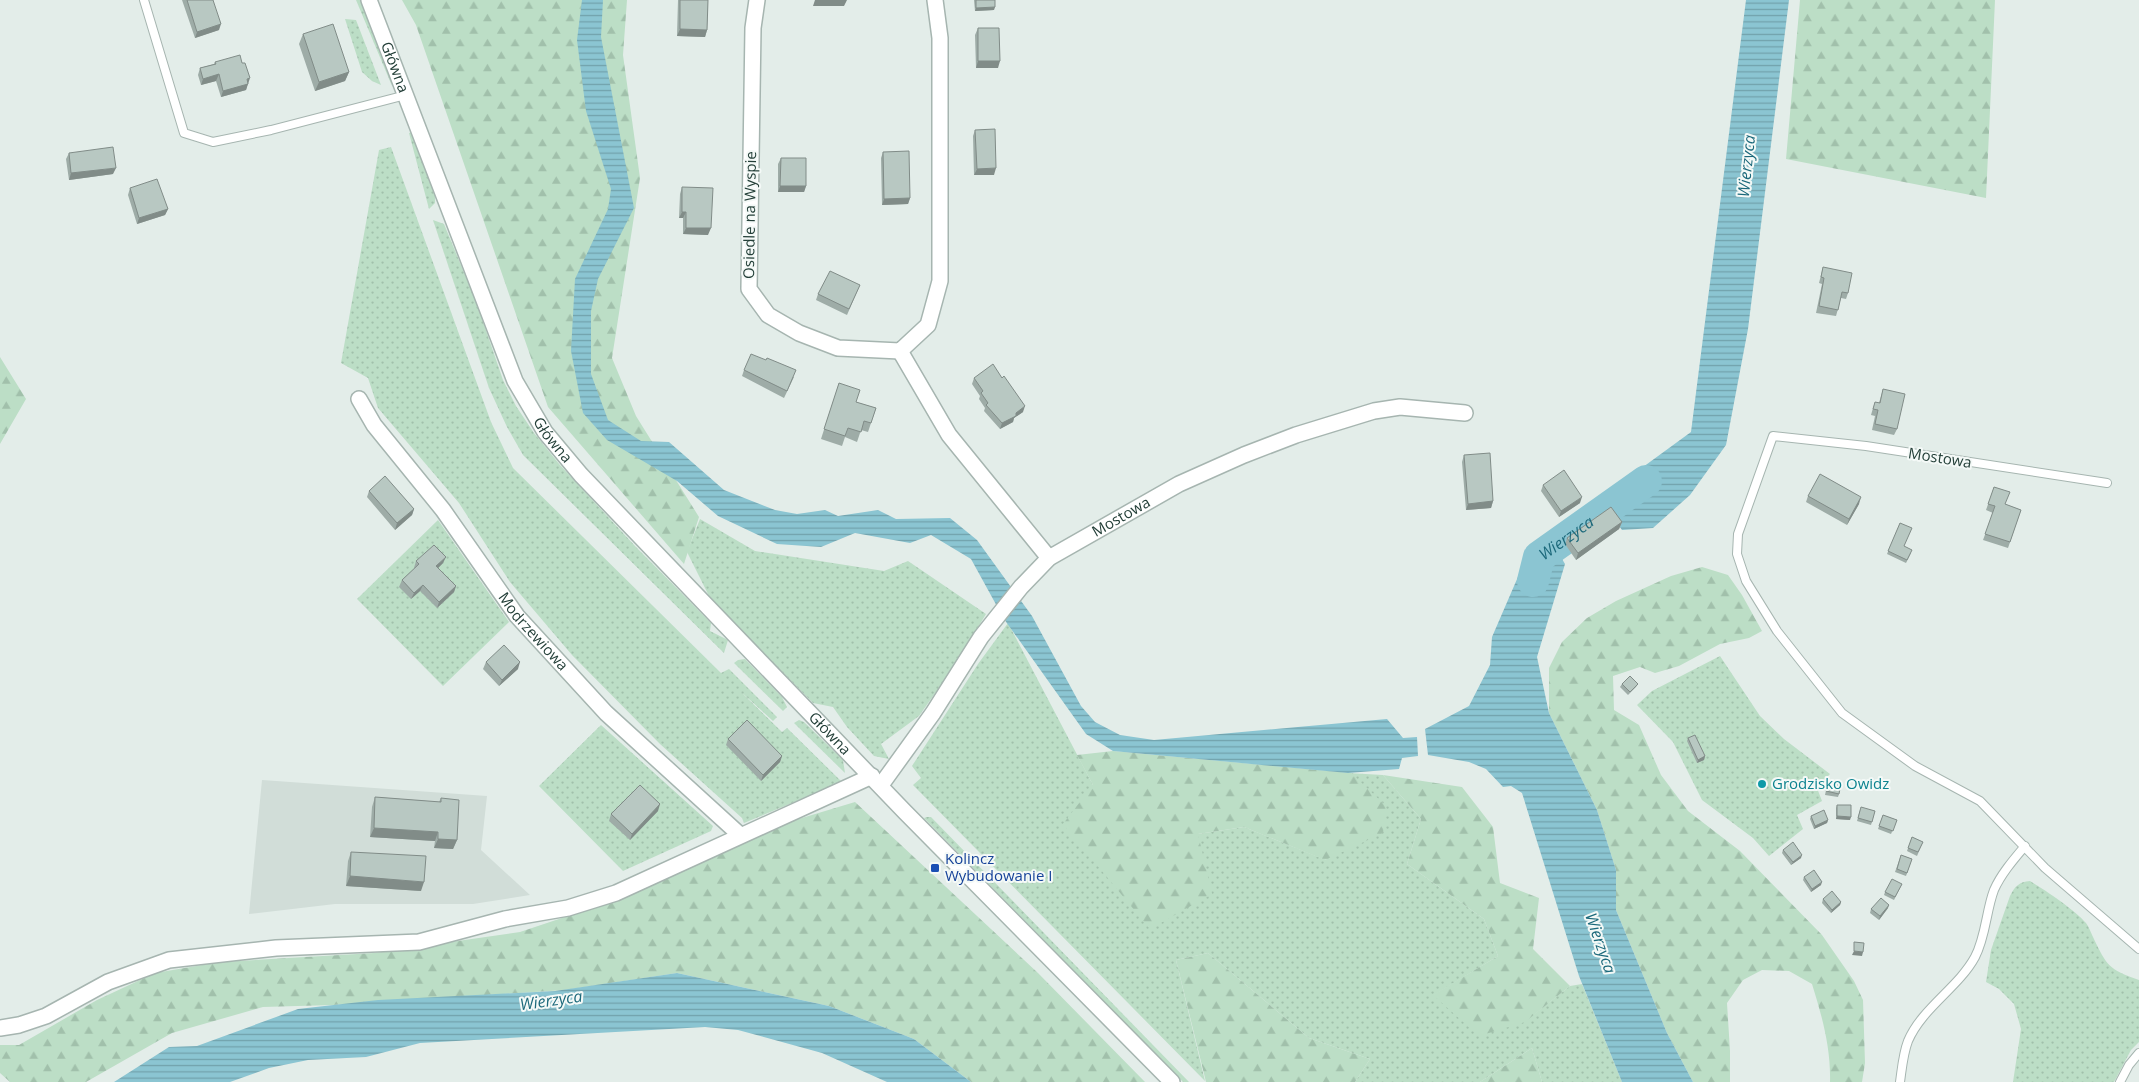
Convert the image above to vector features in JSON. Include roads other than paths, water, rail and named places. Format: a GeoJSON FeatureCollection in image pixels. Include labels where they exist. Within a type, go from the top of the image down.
{"type":"FeatureCollection","features":[{"type":"Feature","properties":{"kind":"street","name":"Główna"},"geometry":{"type":"LineString","coordinates":[[369,0],[515,381],[545,432],[581,475],[876,781],[1172,1082]]}},
{"type":"Feature","properties":{"kind":"street","name":"Osiedle na Wyspie"},"geometry":{"type":"LineString","coordinates":[[757,0],[753,28],[749,289],[768,315],[799,333],[838,348],[900,351]]}},
{"type":"Feature","properties":{"kind":"street"},"geometry":{"type":"LineString","coordinates":[[935,0],[940,38],[940,281],[928,325],[900,351],[950,435],[1048,558]]}},
{"type":"Feature","properties":{"kind":"street","name":"Modrzewiowa"},"geometry":{"type":"LineString","coordinates":[[359,399],[374,425],[443,510],[517,616],[606,713],[740,835]]}},
{"type":"Feature","properties":{"kind":"street","name":"Mostowa"},"geometry":{"type":"LineString","coordinates":[[876,781],[933,713],[981,636],[1021,587],[1048,558],[1179,484],[1244,455],[1296,435],[1374,411],[1400,407],[1466,412]]}},
{"type":"Feature","properties":{"kind":"street"},"geometry":{"type":"LineString","coordinates":[[0,1028],[19,1025],[46,1016],[108,982],[169,960],[276,948],[419,942],[505,919],[568,908],[616,892],[740,835],[876,781]]}},
{"type":"Feature","properties":{"kind":"lane"},"geometry":{"type":"LineString","coordinates":[[144,0],[184,134],[213,142],[280,128],[406,95]]}},
{"type":"Feature","properties":{"kind":"lane","name":"Mostowa"},"geometry":{"type":"LineString","coordinates":[[2025,846],[1980,801],[1914,766],[1842,713],[1777,631],[1746,581],[1737,554],[1738,534],[1773,436],[1866,446],[2107,483]]}},
{"type":"Feature","properties":{"kind":"lane"},"geometry":{"type":"LineString","coordinates":[[1900,1082],[1903,1055],[1909,1039],[1919,1023],[1960,977],[1975,956],[1995,890],[2014,859],[2025,846],[2045,868],[2139,949]]}},
{"type":"Feature","properties":{"kind":"lane"},"geometry":{"type":"LineString","coordinates":[[2120,1082],[2129,1065],[2139,1053]]}},
{"type":"Feature","properties":{"kind":"water"},"geometry":{"type":"Polygon","coordinates":[[[582,0],[603,0],[601,37],[634,208],[598,279],[591,311],[591,374],[608,420],[641,441],[669,442],[724,490],[775,510],[797,514],[825,510],[838,516],[878,510],[896,519],[950,518],[977,540],[1032,616],[1081,706],[1095,722],[1120,735],[1154,740],[1387,719],[1403,738],[1417,737],[1418,756],[1402,758],[1399,769],[1348,773],[1113,751],[1086,734],[1004,619],[971,559],[931,535],[910,543],[855,533],[821,547],[777,544],[718,516],[677,481],[607,440],[583,413],[571,351],[575,279],[608,209],[611,189],[586,111],[577,40],[582,0]]]}},
{"type":"Feature","properties":{"kind":"water"},"geometry":{"type":"Polygon","coordinates":[[[1746,0],[1789,0],[1748,329],[1726,445],[1690,495],[1653,528],[1622,530],[1609,512],[1606,494],[1691,432],[1746,0]]]}},
{"type":"Feature","properties":{"kind":"water"},"geometry":{"type":"Polygon","coordinates":[[[1548,535],[1565,564],[1537,657],[1549,713],[1597,810],[1616,870],[1616,910],[1667,1033],[1693,1082],[1622,1082],[1579,976],[1522,793],[1511,786],[1503,787],[1486,769],[1469,762],[1428,755],[1425,729],[1469,706],[1490,665],[1492,637],[1530,549],[1548,535]]]}},
{"type":"Feature","properties":{"kind":"water"},"geometry":{"type":"Polygon","coordinates":[[[677,973],[829,1006],[914,1039],[971,1082],[887,1082],[822,1053],[738,1030],[705,1027],[420,1043],[366,1057],[308,1060],[269,1068],[230,1082],[114,1082],[169,1047],[197,1046],[298,1009],[378,1000],[555,991],[677,973]]]}},
{"type":"Feature","properties":{"kind":"waterway","name":"Wierzyca"},"geometry":{"type":"LineString","coordinates":[[1533,581],[1539,557],[1646,481]]}},
{"type":"Feature","properties":{"kind":"place","name":"Grodzisko Owidz"},"geometry":{"type":"Point","coordinates":[1762,784]}},
{"type":"Feature","properties":{"kind":"place","name":"Kolincz Wybudowanie I"},"geometry":{"type":"Point","coordinates":[935,868]}}]}
